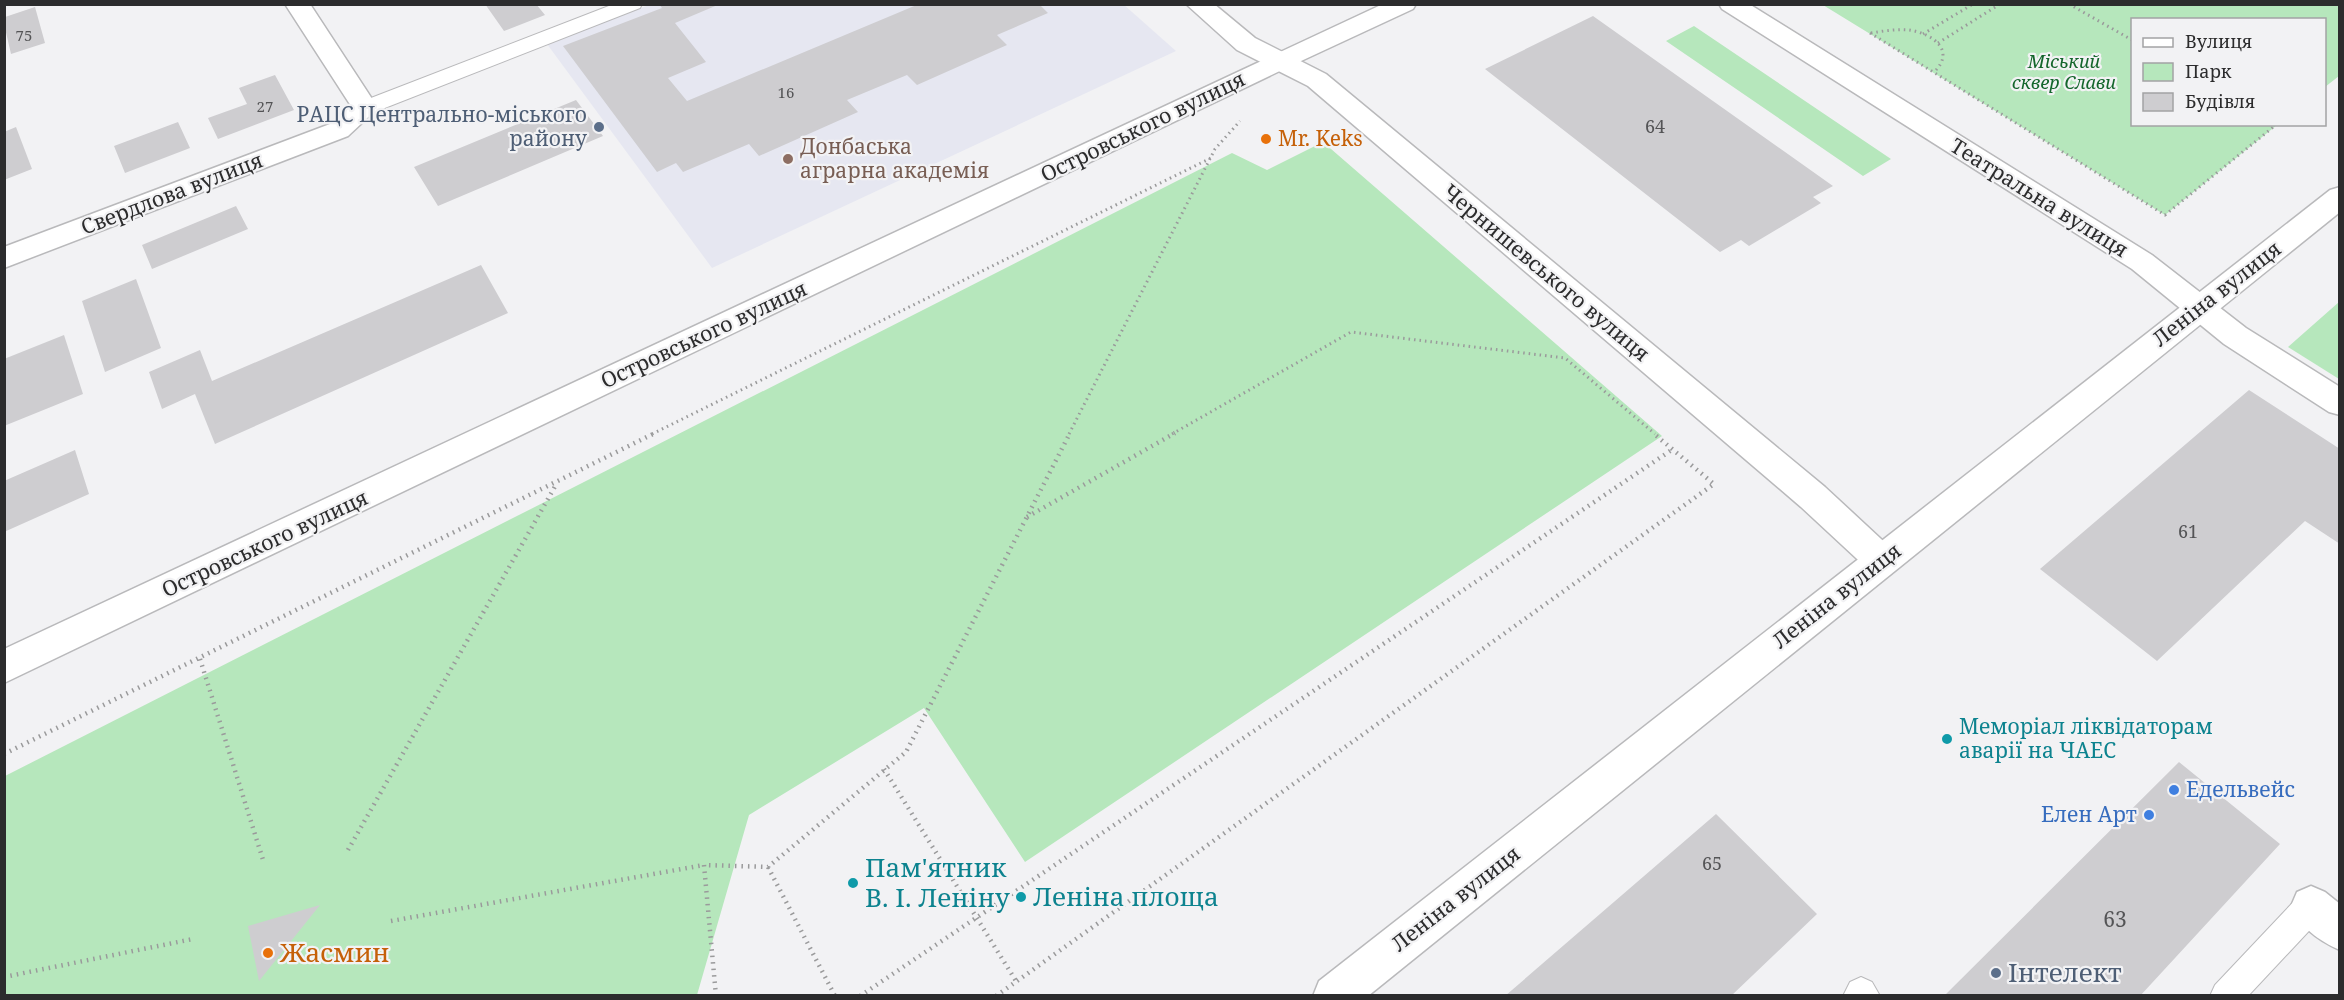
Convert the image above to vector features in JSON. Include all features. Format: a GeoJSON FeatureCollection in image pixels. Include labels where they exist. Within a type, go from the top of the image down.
{"type":"FeatureCollection","features":[{"type":"Feature","properties":{"kind":"street"},"geometry":{"type":"LineString","coordinates":[[297,4],[365,108]]}},
{"type":"Feature","properties":{"kind":"street","name":"Чернишевського вулиця"},"geometry":{"type":"LineString","coordinates":[[1198,4],[1246,44],[1277,62],[1317,80],[1813,498],[1882,561]]}},
{"type":"Feature","properties":{"kind":"street","name":"Островського вулиця"},"geometry":{"type":"LineString","coordinates":[[4,667],[1277,62],[1404,4]]}},
{"type":"Feature","properties":{"kind":"street","name":"Театральна вулиця"},"geometry":{"type":"LineString","coordinates":[[1731,4],[2142,262],[2235,336],[2340,403]]}},
{"type":"Feature","properties":{"kind":"street","name":"Свердлова вулиця"},"geometry":{"type":"LineString","coordinates":[[4,258],[339,130],[365,108]]}},
{"type":"Feature","properties":{"kind":"street","name":"Леніна вулиця"},"geometry":{"type":"LineString","coordinates":[[1334,996],[2340,197]]}},
{"type":"Feature","properties":{"kind":"lane"},"geometry":{"type":"LineString","coordinates":[[365,108],[633,4]]}},
{"type":"Feature","properties":{"kind":"lane"},"geometry":{"type":"LineString","coordinates":[[2226,996],[2325,918]]}},
{"type":"Feature","properties":{"kind":"lane"},"geometry":{"type":"LineString","coordinates":[[1859,996],[1861,993],[1864,996]]}},
{"type":"Feature","properties":{"kind":"path"},"geometry":{"type":"LineString","coordinates":[[1923,34],[1973,4]]}},
{"type":"Feature","properties":{"kind":"path"},"geometry":{"type":"LineString","coordinates":[[1938,43],[2000,4]]}},
{"type":"Feature","properties":{"kind":"path"},"geometry":{"type":"LineString","coordinates":[[2068,4],[2131,38]]}},
{"type":"Feature","properties":{"kind":"path"},"geometry":{"type":"LineString","coordinates":[[1934,72],[1943,61],[1944,53],[1938,43],[1923,34],[1887,29],[1870,33],[2165,215],[2275,126]]}},
{"type":"Feature","properties":{"kind":"path"},"geometry":{"type":"LineString","coordinates":[[391,921],[704,866],[768,867],[906,752],[1215,149],[1240,121]]}},
{"type":"Feature","properties":{"kind":"path"},"geometry":{"type":"LineString","coordinates":[[4,754],[1211,158]]}},
{"type":"Feature","properties":{"kind":"path"},"geometry":{"type":"LineString","coordinates":[[996,996],[1714,484],[1566,358],[1351,332],[1027,516]]}},
{"type":"Feature","properties":{"kind":"path"},"geometry":{"type":"LineString","coordinates":[[860,996],[1673,449]]}},
{"type":"Feature","properties":{"kind":"path"},"geometry":{"type":"LineString","coordinates":[[348,850],[558,481]]}},
{"type":"Feature","properties":{"kind":"path"},"geometry":{"type":"LineString","coordinates":[[200,659],[264,863]]}},
{"type":"Feature","properties":{"kind":"path"},"geometry":{"type":"LineString","coordinates":[[884,769],[1017,981]]}},
{"type":"Feature","properties":{"kind":"path"},"geometry":{"type":"LineString","coordinates":[[704,866],[716,996]]}},
{"type":"Feature","properties":{"kind":"path"},"geometry":{"type":"LineString","coordinates":[[768,867],[834,996]]}},
{"type":"Feature","properties":{"kind":"path"},"geometry":{"type":"LineString","coordinates":[[4,977],[193,939]]}},
{"type":"Feature","properties":{"kind":"shaded area","name":"Донбаська аграрна академія"},"geometry":{"type":"Polygon","coordinates":[[[1123,4],[1176,51],[712,268],[547,44],[649,5],[1123,4]]]}},
{"type":"Feature","properties":{"kind":"green space","name":"Міський сквер Слави"},"geometry":{"type":"Polygon","coordinates":[[[1823,5],[2339,5],[2339,76],[2326,86],[2326,18],[2131,18],[2131,126],[2276,126],[2165,215],[1823,5]]]}},
{"type":"Feature","properties":{"kind":"green space"},"geometry":{"type":"Polygon","coordinates":[[[1694,26],[1891,159],[1863,176],[1666,41],[1694,26]]]}},
{"type":"Feature","properties":{"kind":"green space"},"geometry":{"type":"Polygon","coordinates":[[[1323,142],[1662,436],[1025,862],[924,708],[749,815],[697,995],[5,996],[5,776],[1232,153],[1267,170],[1323,142]]]}},
{"type":"Feature","properties":{"kind":"green space"},"geometry":{"type":"Polygon","coordinates":[[[2339,302],[2339,379],[2288,347],[2339,302]]]}},
{"type":"Feature","properties":{"kind":"building"},"geometry":{"type":"Polygon","coordinates":[[[485,4],[536,4],[545,15],[504,31],[485,4]]]}},
{"type":"Feature","properties":{"kind":"building"},"geometry":{"type":"Polygon","coordinates":[[[659,4],[720,4],[675,23],[706,62],[668,78],[687,101],[919,4],[1039,4],[1048,13],[997,35],[1007,45],[917,85],[907,75],[847,100],[858,112],[759,156],[749,144],[683,172],[676,163],[657,172],[563,46],[662,8],[659,4]]]}},
{"type":"Feature","properties":{"kind":"building"},"geometry":{"type":"Polygon","coordinates":[[[35,7],[45,43],[11,54],[5,17],[35,7]]]}},
{"type":"Feature","properties":{"kind":"building"},"geometry":{"type":"Polygon","coordinates":[[[1593,16],[1833,186],[1813,197],[1821,203],[1749,246],[1741,240],[1720,252],[1485,69],[1593,16]]]}},
{"type":"Feature","properties":{"kind":"building"},"geometry":{"type":"Polygon","coordinates":[[[275,75],[294,110],[218,139],[208,118],[247,104],[239,88],[275,75]]]}},
{"type":"Feature","properties":{"kind":"building"},"geometry":{"type":"Polygon","coordinates":[[[576,100],[603,136],[438,206],[414,167],[576,100]]]}},
{"type":"Feature","properties":{"kind":"building"},"geometry":{"type":"Polygon","coordinates":[[[178,122],[190,148],[125,173],[114,146],[178,122]]]}},
{"type":"Feature","properties":{"kind":"building"},"geometry":{"type":"Polygon","coordinates":[[[16,127],[32,169],[4,180],[4,132],[16,127]]]}},
{"type":"Feature","properties":{"kind":"building"},"geometry":{"type":"Polygon","coordinates":[[[236,206],[248,229],[152,269],[142,245],[236,206]]]}},
{"type":"Feature","properties":{"kind":"building"},"geometry":{"type":"Polygon","coordinates":[[[481,265],[508,313],[215,444],[195,394],[162,409],[149,372],[200,350],[212,381],[481,265]]]}},
{"type":"Feature","properties":{"kind":"building"},"geometry":{"type":"Polygon","coordinates":[[[136,279],[161,348],[105,372],[82,301],[136,279]]]}},
{"type":"Feature","properties":{"kind":"building"},"geometry":{"type":"Polygon","coordinates":[[[64,335],[83,394],[4,426],[4,359],[64,335]]]}},
{"type":"Feature","properties":{"kind":"building"},"geometry":{"type":"Polygon","coordinates":[[[2249,390],[2340,449],[2340,544],[2305,521],[2157,661],[2040,569],[2249,390]]]}},
{"type":"Feature","properties":{"kind":"building"},"geometry":{"type":"Polygon","coordinates":[[[75,450],[89,494],[4,532],[4,481],[75,450]]]}},
{"type":"Feature","properties":{"kind":"building"},"geometry":{"type":"Polygon","coordinates":[[[2179,762],[2280,844],[2140,996],[1944,996],[2179,762]]]}},
{"type":"Feature","properties":{"kind":"building"},"geometry":{"type":"Polygon","coordinates":[[[1716,814],[1817,914],[1731,996],[1505,996],[1716,814]]]}},
{"type":"Feature","properties":{"kind":"building","name":"Жасмин"},"geometry":{"type":"Polygon","coordinates":[[[320,905],[259,981],[248,926],[320,905]]]}},
{"type":"Feature","properties":{"kind":"place","name":"РАЦС Центрально-міського району"},"geometry":{"type":"Point","coordinates":[599,127]}},
{"type":"Feature","properties":{"kind":"place","name":"Mr. Keks"},"geometry":{"type":"Point","coordinates":[1266,139]}},
{"type":"Feature","properties":{"kind":"place","name":"Донбаська аграрна академія"},"geometry":{"type":"Point","coordinates":[788,159]}},
{"type":"Feature","properties":{"kind":"place","name":"Меморіал ліквідаторам аварії на ЧАЕС"},"geometry":{"type":"Point","coordinates":[1947,739]}},
{"type":"Feature","properties":{"kind":"place","name":"Едельвейс"},"geometry":{"type":"Point","coordinates":[2174,790]}},
{"type":"Feature","properties":{"kind":"place","name":"Елен Арт"},"geometry":{"type":"Point","coordinates":[2149,815]}},
{"type":"Feature","properties":{"kind":"place","name":"Пам'ятник В. І. Леніну"},"geometry":{"type":"Point","coordinates":[853,883]}},
{"type":"Feature","properties":{"kind":"place","name":"Леніна площа"},"geometry":{"type":"Point","coordinates":[1021,897]}},
{"type":"Feature","properties":{"kind":"place","name":"Жасмин"},"geometry":{"type":"Point","coordinates":[268,953]}},
{"type":"Feature","properties":{"kind":"place","name":"Інтелект"},"geometry":{"type":"Point","coordinates":[1996,973]}}]}
